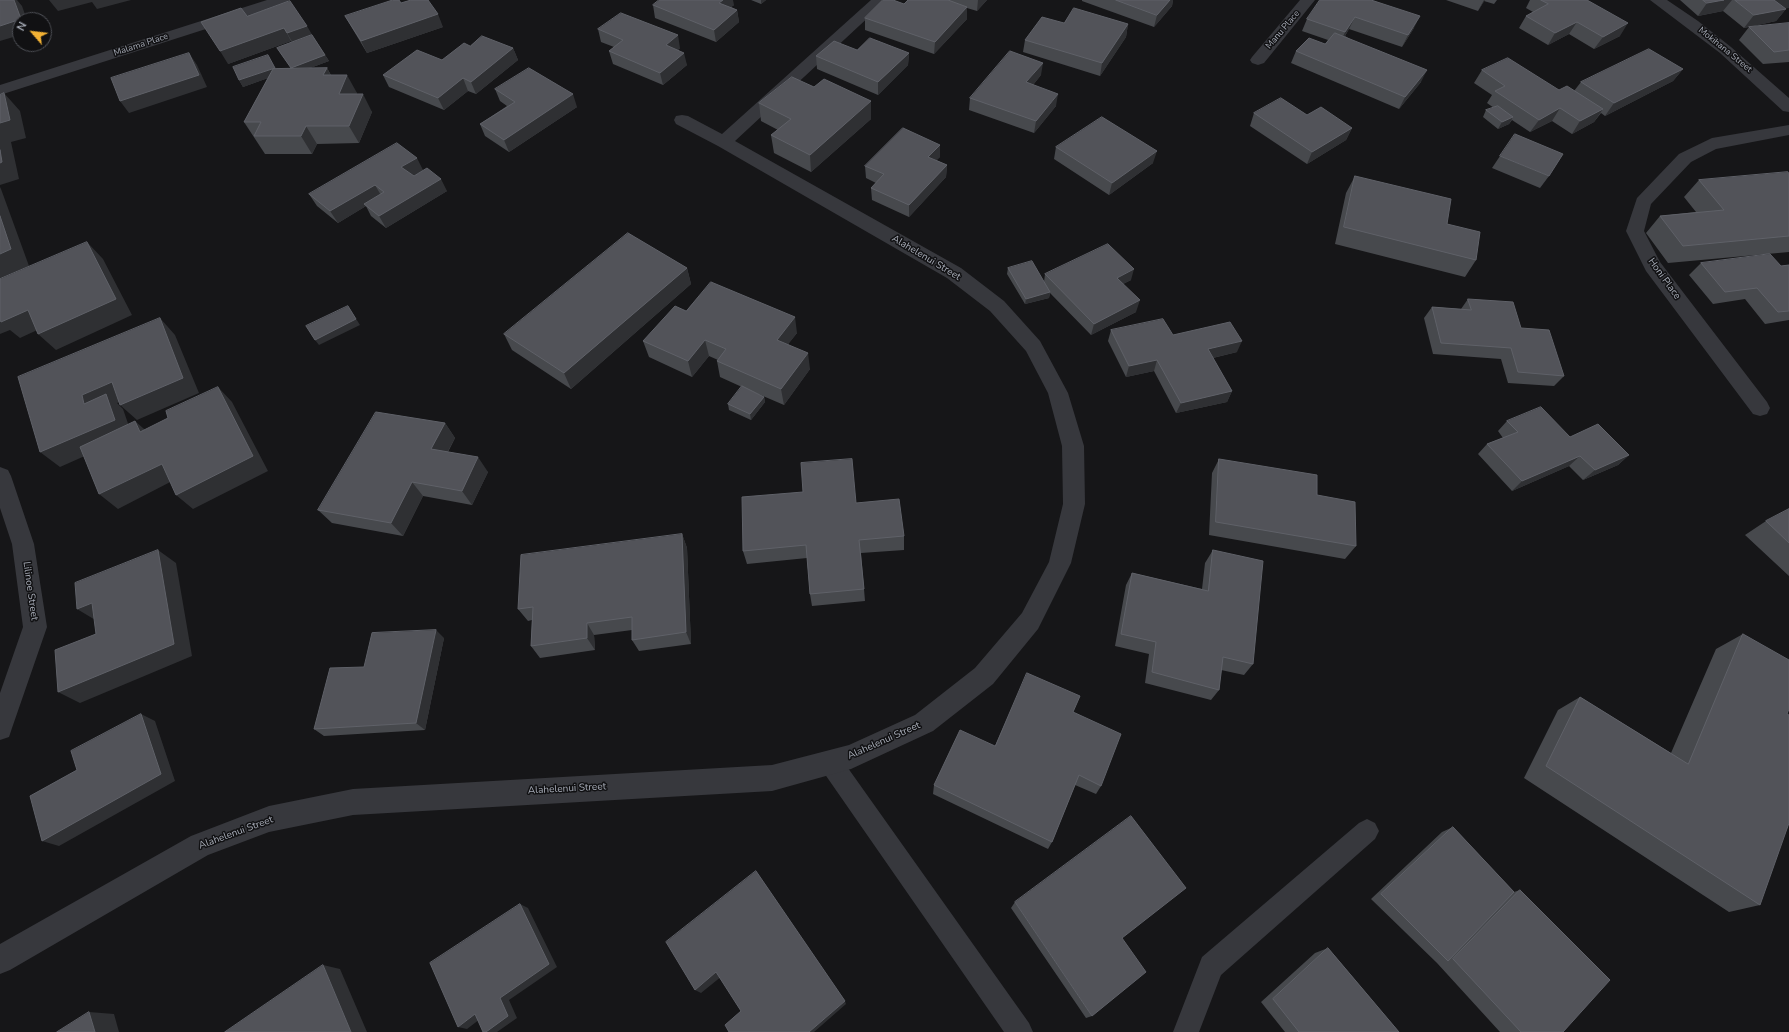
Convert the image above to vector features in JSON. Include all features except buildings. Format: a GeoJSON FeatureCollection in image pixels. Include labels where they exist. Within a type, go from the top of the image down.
{"type":"FeatureCollection","features":[{"type":"Feature","properties":{"kind":"street","name":"Malama Place"},"geometry":{"type":"LineString","coordinates":[[0,90],[282,0]]}},
{"type":"Feature","properties":{"kind":"street"},"geometry":{"type":"LineString","coordinates":[[724,142],[880,0]]}},
{"type":"Feature","properties":{"kind":"street","name":"Manu Place"},"geometry":{"type":"LineString","coordinates":[[1258,60],[1308,0]]}},
{"type":"Feature","properties":{"kind":"street","name":"Mokihana Street"},"geometry":{"type":"LineString","coordinates":[[1657,0],[1681,15],[1740,60],[1789,107]]}},
{"type":"Feature","properties":{"kind":"street","name":"Alahelenui Street"},"geometry":{"type":"LineString","coordinates":[[0,960],[200,845],[269,819],[353,802],[772,778],[851,757],[924,723],[984,676],[1030,621],[1060,563],[1074,504],[1073,446],[1058,393],[1033,346],[997,306],[954,273],[724,142],[682,120]]}},
{"type":"Feature","properties":{"kind":"street","name":"Honi Place"},"geometry":{"type":"LineString","coordinates":[[1760,408],[1653,266],[1635,231],[1643,202],[1685,158],[1712,144],[1789,130]]}},
{"type":"Feature","properties":{"kind":"street","name":"Lilinoe Street"},"geometry":{"type":"LineString","coordinates":[[0,476],[23,544],[35,627],[0,728]]}},
{"type":"Feature","properties":{"kind":"lane"},"geometry":{"type":"LineString","coordinates":[[830,762],[1020,1032]]}},
{"type":"Feature","properties":{"kind":"lane"},"geometry":{"type":"LineString","coordinates":[[1186,1032],[1211,966],[1367,831]]}}]}
